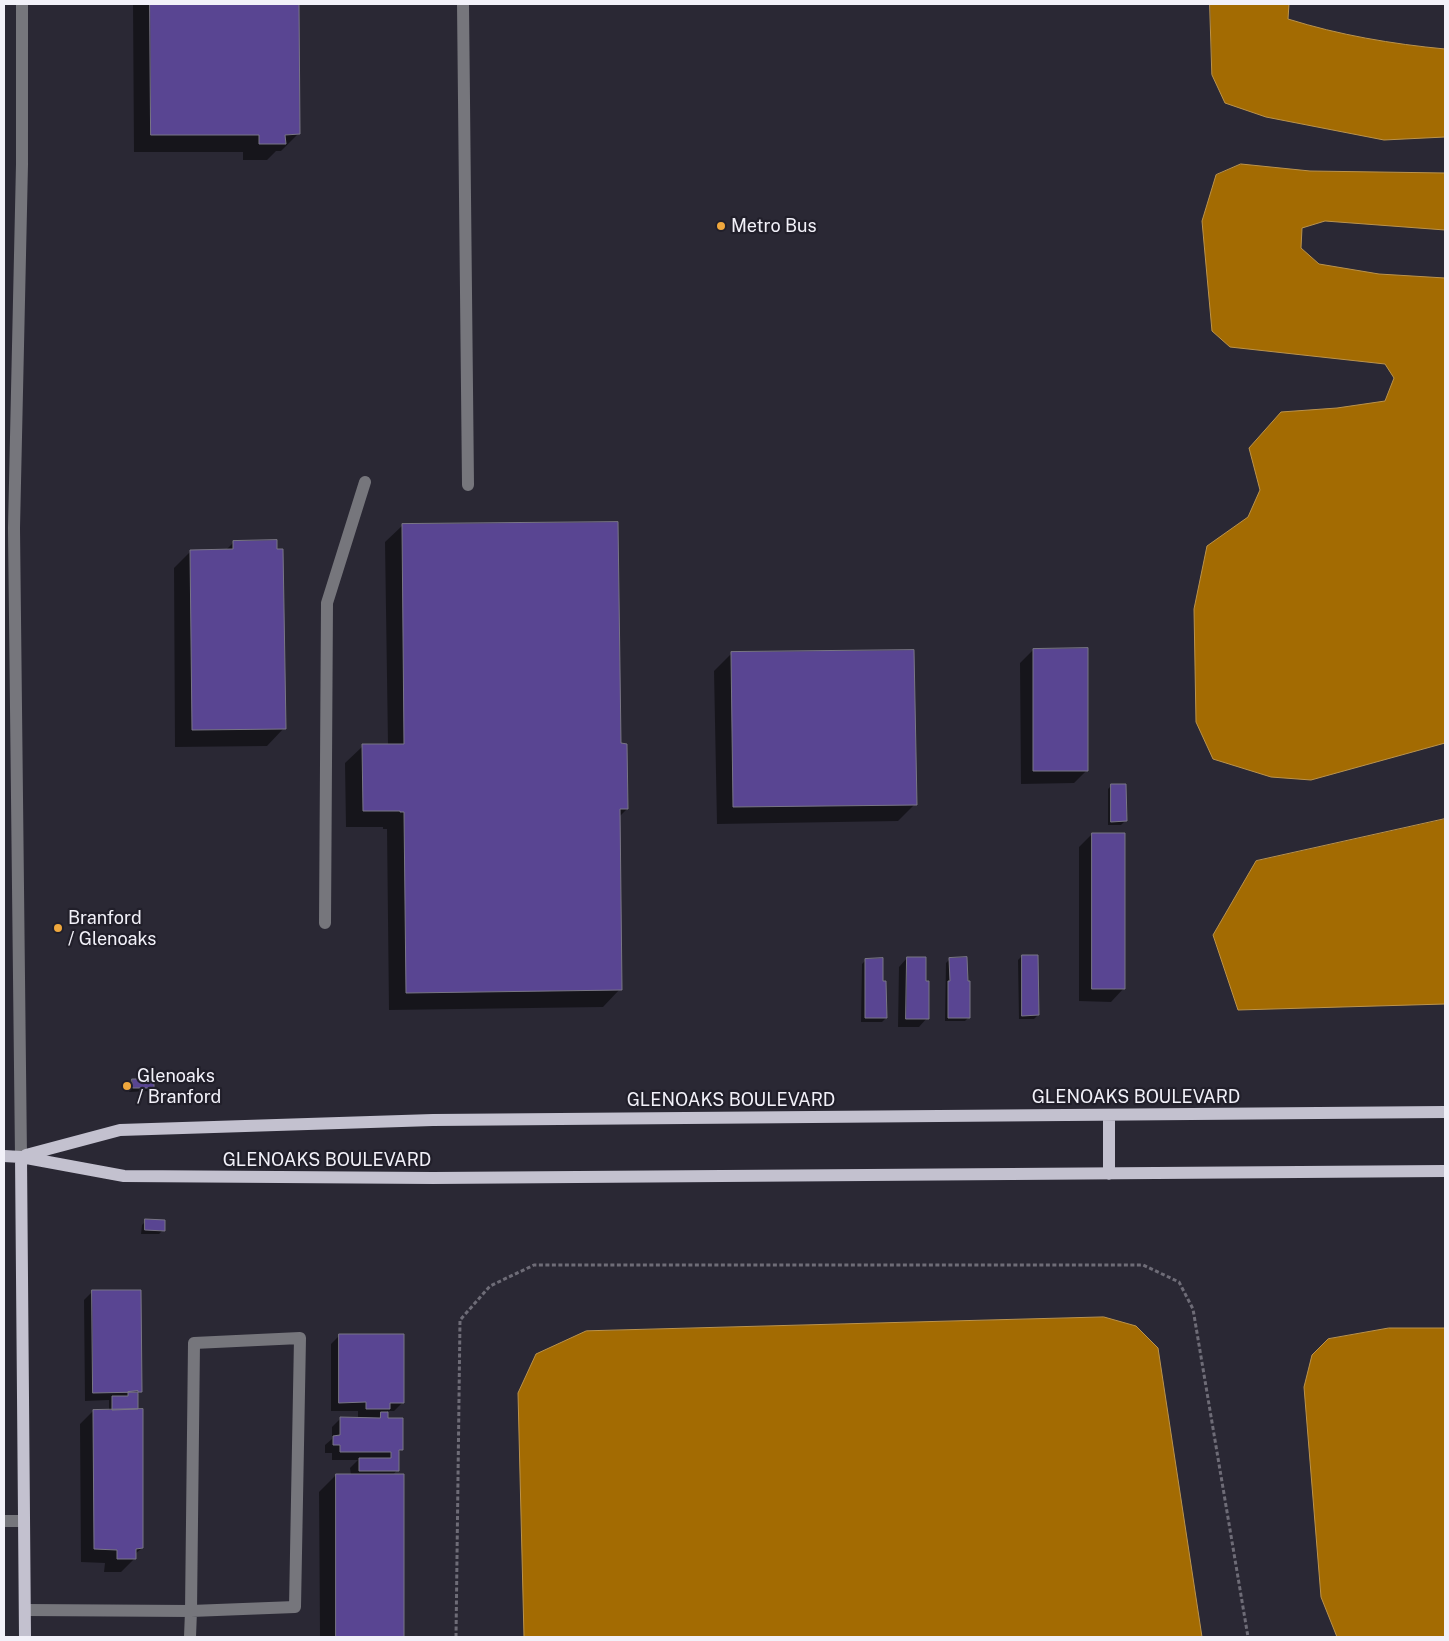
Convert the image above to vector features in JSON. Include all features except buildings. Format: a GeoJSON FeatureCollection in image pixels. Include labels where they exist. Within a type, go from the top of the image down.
{"type":"FeatureCollection","features":[{"type":"Feature","properties":{"kind":"main road","name":"GLENOAKS BOULEVARD"},"geometry":{"type":"LineString","coordinates":[[21,1157],[120,1130],[433,1120],[1445,1112]]}},
{"type":"Feature","properties":{"kind":"main road"},"geometry":{"type":"LineString","coordinates":[[1109,1115],[1109,1174]]}},
{"type":"Feature","properties":{"kind":"main road","name":"GLENOAKS BOULEVARD"},"geometry":{"type":"LineString","coordinates":[[4,1156],[21,1157],[124,1176],[433,1178],[1445,1172]]}},
{"type":"Feature","properties":{"kind":"main road"},"geometry":{"type":"LineString","coordinates":[[21,1157],[25,1637]]}},
{"type":"Feature","properties":{"kind":"street"},"geometry":{"type":"LineString","coordinates":[[21,1157],[14,528],[22,174],[22,4]]}},
{"type":"Feature","properties":{"kind":"street"},"geometry":{"type":"LineString","coordinates":[[464,4],[468,486]]}},
{"type":"Feature","properties":{"kind":"street"},"geometry":{"type":"LineString","coordinates":[[325,922],[327,603],[365,482]]}},
{"type":"Feature","properties":{"kind":"street"},"geometry":{"type":"LineString","coordinates":[[26,1610],[191,1611],[294,1607],[300,1338],[194,1342],[191,1611],[190,1637]]}},
{"type":"Feature","properties":{"kind":"street"},"geometry":{"type":"LineString","coordinates":[[4,1521],[24,1521]]}},
{"type":"Feature","properties":{"kind":"path"},"geometry":{"type":"LineString","coordinates":[[456,1637],[460,1320],[490,1286],[534,1265],[1143,1265],[1180,1282],[1193,1309],[1248,1637]]}},
{"type":"Feature","properties":{"kind":"shaded area"},"geometry":{"type":"Polygon","coordinates":[[[1210,4],[1289,4],[1288,19],[1307,25],[1366,38],[1445,49],[1445,137],[1384,140],[1266,117],[1225,103],[1212,75],[1210,4]]]}},
{"type":"Feature","properties":{"kind":"shaded area"},"geometry":{"type":"Polygon","coordinates":[[[1241,164],[1310,171],[1445,173],[1445,230],[1325,221],[1302,228],[1301,248],[1319,264],[1379,274],[1445,278],[1445,743],[1311,780],[1271,777],[1213,759],[1196,722],[1194,609],[1207,546],[1248,517],[1260,490],[1249,448],[1281,412],[1337,408],[1385,401],[1394,378],[1385,364],[1230,347],[1212,331],[1202,221],[1216,175],[1241,164]]]}},
{"type":"Feature","properties":{"kind":"shaded area"},"geometry":{"type":"Polygon","coordinates":[[[1445,819],[1445,1004],[1238,1010],[1213,935],[1256,861],[1445,819]]]}},
{"type":"Feature","properties":{"kind":"shaded area"},"geometry":{"type":"Polygon","coordinates":[[[1104,1317],[1136,1326],[1158,1348],[1202,1637],[524,1637],[518,1393],[536,1354],[586,1331],[1104,1317]]]}},
{"type":"Feature","properties":{"kind":"shaded area"},"geometry":{"type":"Polygon","coordinates":[[[1389,1328],[1445,1328],[1445,1637],[1337,1637],[1321,1597],[1304,1387],[1312,1355],[1328,1339],[1389,1328]]]}},
{"type":"Feature","properties":{"kind":"place","name":"Metro Bus"},"geometry":{"type":"Point","coordinates":[721,226]}},
{"type":"Feature","properties":{"kind":"place","name":"Branford / Glenoaks"},"geometry":{"type":"Point","coordinates":[58,928]}},
{"type":"Feature","properties":{"kind":"place","name":"Glenoaks / Branford"},"geometry":{"type":"Point","coordinates":[127,1086]}}]}
